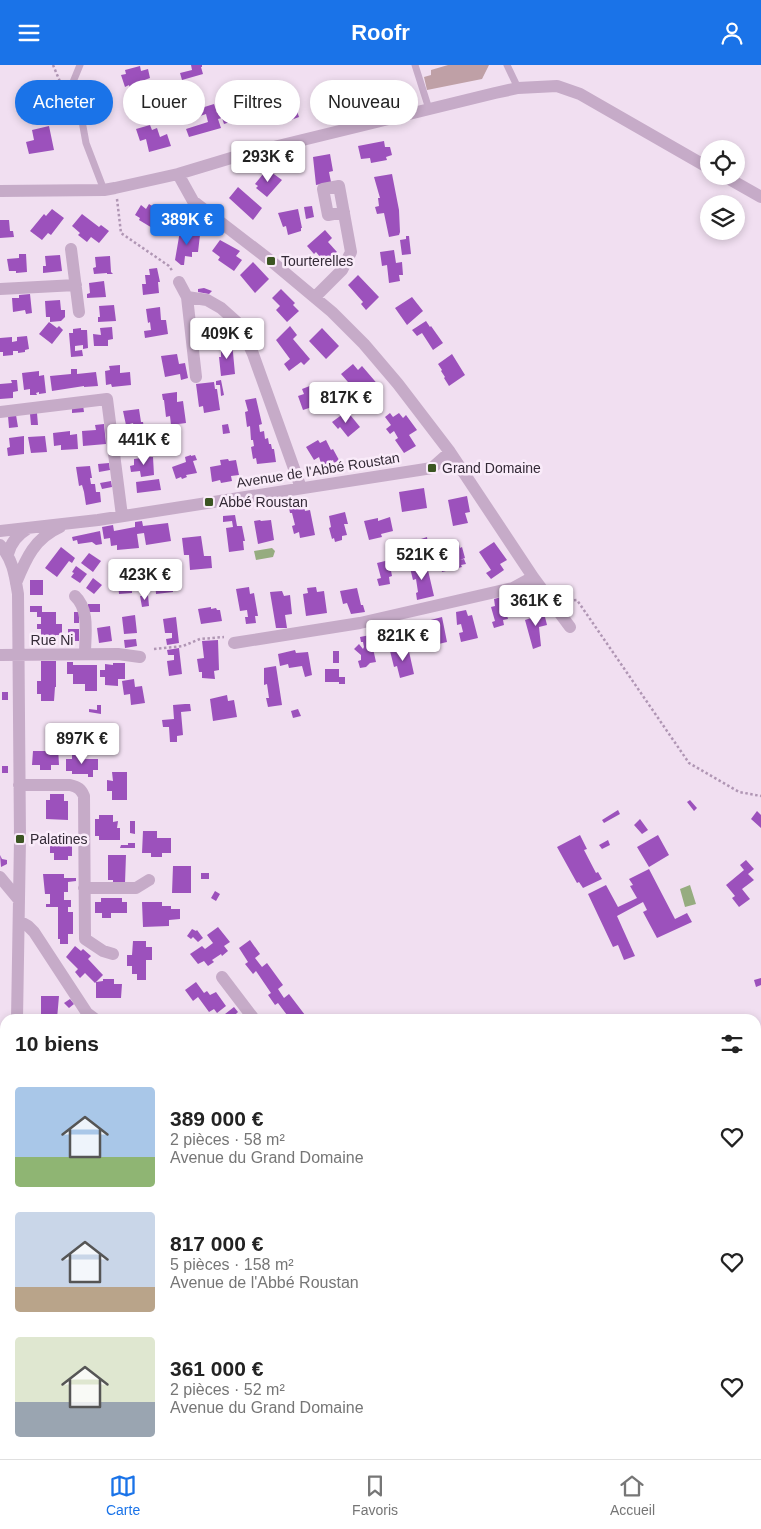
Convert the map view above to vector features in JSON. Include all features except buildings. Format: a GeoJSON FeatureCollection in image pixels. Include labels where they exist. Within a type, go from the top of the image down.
{"type":"FeatureCollection","features":[{"type":"Feature","properties":{"kind":"street"},"geometry":{"type":"LineString","coordinates":[[0,191],[110,189],[178,174],[241,155],[518,88],[557,86],[580,94],[700,163]]}},
{"type":"Feature","properties":{"kind":"street"},"geometry":{"type":"LineString","coordinates":[[178,174],[193,201],[315,297],[364,344],[398,384],[450,452],[533,577],[570,627]]}},
{"type":"Feature","properties":{"kind":"street"},"geometry":{"type":"LineString","coordinates":[[740,185],[761,197]]}},
{"type":"Feature","properties":{"kind":"street"},"geometry":{"type":"LineString","coordinates":[[315,297],[342,270],[351,252],[344,212]]}},
{"type":"Feature","properties":{"kind":"street"},"geometry":{"type":"LineString","coordinates":[[71,249],[79,312]]}},
{"type":"Feature","properties":{"kind":"street"},"geometry":{"type":"LineString","coordinates":[[179,282],[187,297],[196,377]]}},
{"type":"Feature","properties":{"kind":"street"},"geometry":{"type":"LineString","coordinates":[[0,289],[76,285]]}},
{"type":"Feature","properties":{"kind":"street"},"geometry":{"type":"LineString","coordinates":[[187,297],[206,300],[221,308],[240,325],[253,354],[301,489]]}},
{"type":"Feature","properties":{"kind":"street"},"geometry":{"type":"LineString","coordinates":[[0,412],[106,399],[122,516]]}},
{"type":"Feature","properties":{"kind":"street","name":"Avenue de l'Abbé Roustan"},"geometry":{"type":"LineString","coordinates":[[0,531],[122,516],[432,468],[450,452]]}},
{"type":"Feature","properties":{"kind":"street","name":"Avenue de l'Abbé Roustan"},"geometry":{"type":"LineString","coordinates":[[16,583],[30,551],[52,531],[67,524]]}},
{"type":"Feature","properties":{"kind":"street"},"geometry":{"type":"LineString","coordinates":[[4,549],[11,545],[16,537],[28,528]]}},
{"type":"Feature","properties":{"kind":"street"},"geometry":{"type":"LineString","coordinates":[[4,549],[17,554],[30,551]]}},
{"type":"Feature","properties":{"kind":"street"},"geometry":{"type":"LineString","coordinates":[[4,549],[14,570],[18,594],[19,921],[17,1014]]}},
{"type":"Feature","properties":{"kind":"street"},"geometry":{"type":"LineString","coordinates":[[234,643],[360,623],[513,588],[533,577]]}},
{"type":"Feature","properties":{"kind":"street","name":"Rue Ni"},"geometry":{"type":"LineString","coordinates":[[75,596],[82,602],[85,611],[85,654]]}},
{"type":"Feature","properties":{"kind":"street","name":"Rue Ni"},"geometry":{"type":"LineString","coordinates":[[0,655],[118,654],[140,657]]}},
{"type":"Feature","properties":{"kind":"street"},"geometry":{"type":"LineString","coordinates":[[19,785],[70,785],[82,790],[84,796],[85,939],[103,951],[112,953]]}},
{"type":"Feature","properties":{"kind":"street"},"geometry":{"type":"LineString","coordinates":[[0,877],[19,900]]}},
{"type":"Feature","properties":{"kind":"street"},"geometry":{"type":"LineString","coordinates":[[84,888],[136,888],[149,879]]}},
{"type":"Feature","properties":{"kind":"street"},"geometry":{"type":"LineString","coordinates":[[19,921],[34,932],[88,1014]]}},
{"type":"Feature","properties":{"kind":"street"},"geometry":{"type":"LineString","coordinates":[[222,977],[250,1014]]}},
{"type":"Feature","properties":{"kind":"lane"},"geometry":{"type":"LineString","coordinates":[[74,80],[80,65]]}},
{"type":"Feature","properties":{"kind":"lane"},"geometry":{"type":"LineString","coordinates":[[415,65],[429,109]]}},
{"type":"Feature","properties":{"kind":"lane"},"geometry":{"type":"LineString","coordinates":[[507,65],[518,88]]}},
{"type":"Feature","properties":{"kind":"lane"},"geometry":{"type":"LineString","coordinates":[[83,125],[86,143],[110,189]]}},
{"type":"Feature","properties":{"kind":"path"},"geometry":{"type":"LineString","coordinates":[[53,65],[60,80]]}},
{"type":"Feature","properties":{"kind":"path"},"geometry":{"type":"LineString","coordinates":[[110,189],[121,233],[169,266],[179,282]]}},
{"type":"Feature","properties":{"kind":"path"},"geometry":{"type":"LineString","coordinates":[[554,606],[563,601],[577,600],[689,763],[739,792],[761,796]]}},
{"type":"Feature","properties":{"kind":"path"},"geometry":{"type":"LineString","coordinates":[[154,649],[183,645],[200,639],[227,637],[234,643]]}},
{"type":"Feature","properties":{"kind":"shaded area"},"geometry":{"type":"Polygon","coordinates":[[[448,65],[489,65],[482,79],[427,90],[424,77],[431,75],[431,70],[448,65]]]}},
{"type":"Feature","properties":{"kind":"shaded area"},"geometry":{"type":"Polygon","coordinates":[[[272,548],[275,551],[273,557],[256,560],[254,551],[272,548]]]}},
{"type":"Feature","properties":{"kind":"shaded area"},"geometry":{"type":"Polygon","coordinates":[[[690,885],[696,904],[685,907],[680,889],[690,885]]]}},
{"type":"Feature","properties":{"kind":"place","name":"Tourterelles"},"geometry":{"type":"Point","coordinates":[271,261]}},
{"type":"Feature","properties":{"kind":"place","name":"Grand Domaine"},"geometry":{"type":"Point","coordinates":[432,468]}},
{"type":"Feature","properties":{"kind":"place","name":"Abbé Roustan"},"geometry":{"type":"Point","coordinates":[209,502]}},
{"type":"Feature","properties":{"kind":"place","name":"Palatines"},"geometry":{"type":"Point","coordinates":[20,839]}}]}
